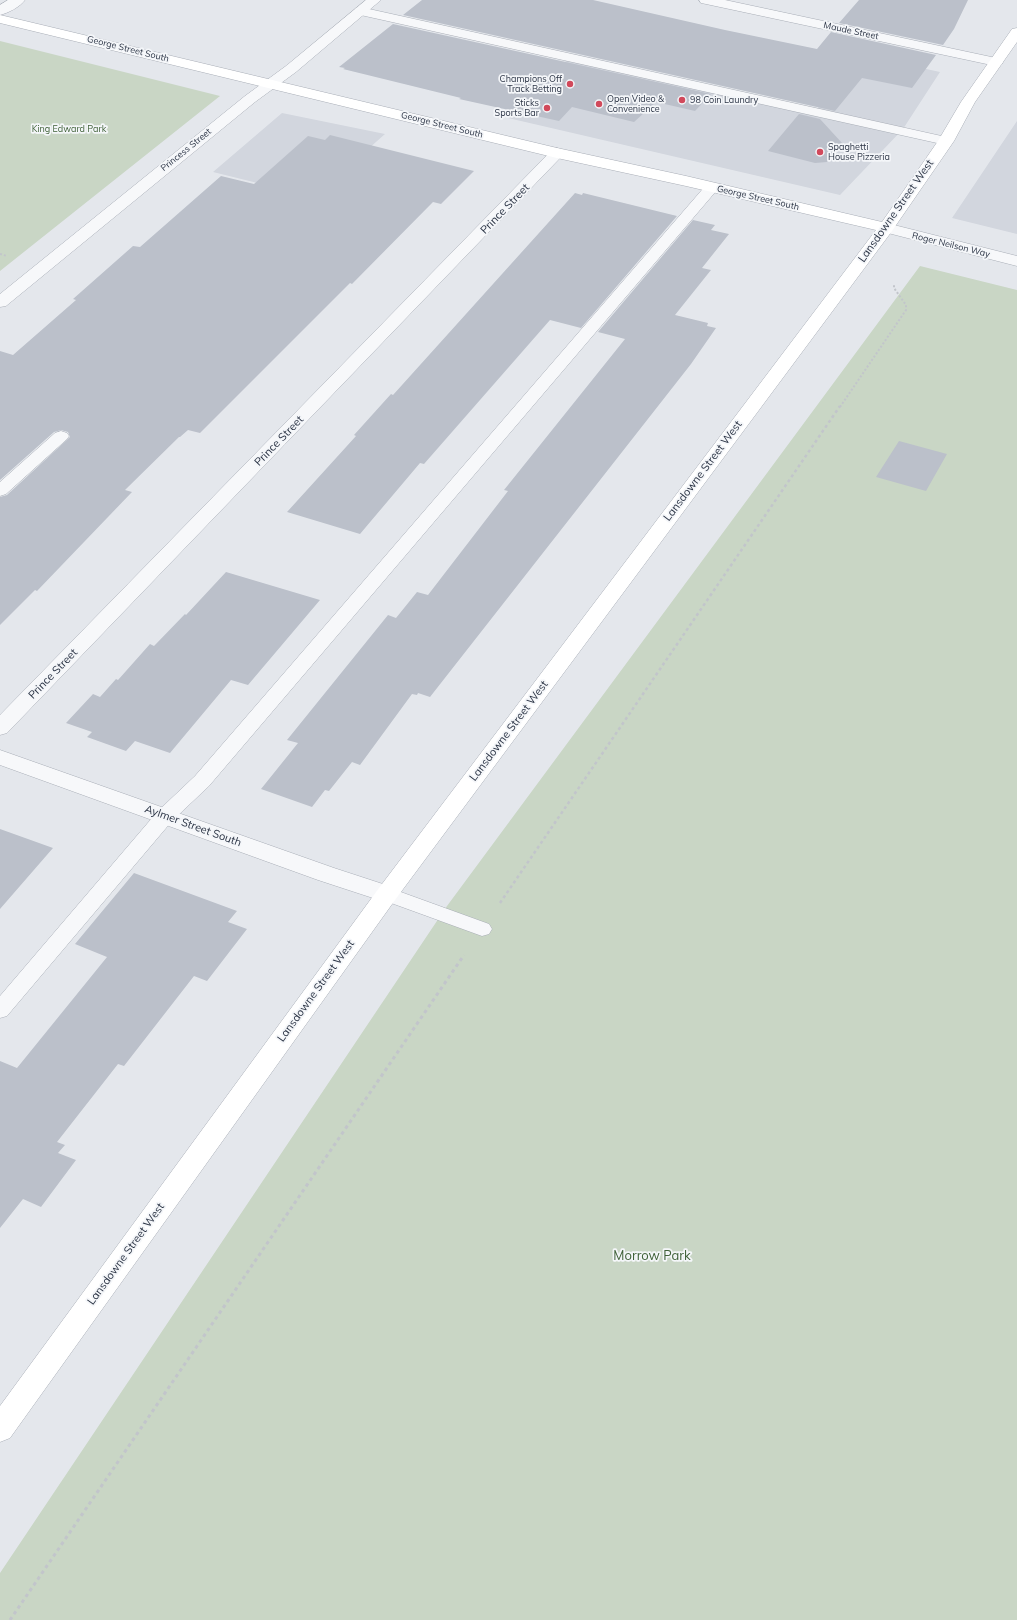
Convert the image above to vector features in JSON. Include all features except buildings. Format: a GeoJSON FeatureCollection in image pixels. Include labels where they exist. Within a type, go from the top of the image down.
{"type":"FeatureCollection","features":[{"type":"Feature","properties":{"kind":"main road","name":"George Street South"},"geometry":{"type":"LineString","coordinates":[[0,18],[558,153],[886,228]]}},
{"type":"Feature","properties":{"kind":"main road","name":"Lansdowne Street West"},"geometry":{"type":"LineString","coordinates":[[0,1429],[387,894],[886,228],[946,141],[968,102],[1017,32]]}},
{"type":"Feature","properties":{"kind":"street"},"geometry":{"type":"LineString","coordinates":[[0,11],[18,0]]}},
{"type":"Feature","properties":{"kind":"street","name":"Princess Street"},"geometry":{"type":"LineString","coordinates":[[0,302],[270,84],[291,69],[374,0]]}},
{"type":"Feature","properties":{"kind":"street","name":"Maude Street"},"geometry":{"type":"LineString","coordinates":[[706,0],[996,62]]}},
{"type":"Feature","properties":{"kind":"street","name":"Prince Street"},"geometry":{"type":"LineString","coordinates":[[0,728],[558,153]]}},
{"type":"Feature","properties":{"kind":"street","name":"Roger Neilson Way"},"geometry":{"type":"LineString","coordinates":[[886,228],[1017,261]]}},
{"type":"Feature","properties":{"kind":"street","name":"Aylmer Street South"},"geometry":{"type":"LineString","coordinates":[[0,757],[387,894]]}},
{"type":"Feature","properties":{"kind":"lane"},"geometry":{"type":"LineString","coordinates":[[360,11],[946,141]]}},
{"type":"Feature","properties":{"kind":"lane"},"geometry":{"type":"LineString","coordinates":[[0,1010],[165,816],[202,781],[712,187]]}},
{"type":"Feature","properties":{"kind":"lane"},"geometry":{"type":"LineString","coordinates":[[0,491],[61,436]]}},
{"type":"Feature","properties":{"kind":"lane"},"geometry":{"type":"LineString","coordinates":[[387,894],[482,929]]}},
{"type":"Feature","properties":{"kind":"shaded area"},"geometry":{"type":"Polygon","coordinates":[[[573,54],[817,109],[862,55],[940,72],[903,129],[840,195],[508,118],[573,54]]]}},
{"type":"Feature","properties":{"kind":"shaded area"},"geometry":{"type":"Polygon","coordinates":[[[282,113],[385,134],[314,197],[213,172],[282,113]]]}},
{"type":"Feature","properties":{"kind":"shaded area"},"geometry":{"type":"Polygon","coordinates":[[[1017,121],[1017,234],[952,218],[1017,121]]]}},
{"type":"Feature","properties":{"kind":"green space","name":"King Edward Park"},"geometry":{"type":"Polygon","coordinates":[[[0,41],[220,96],[0,271],[0,41]]]}},
{"type":"Feature","properties":{"kind":"green space","name":"Morrow Park"},"geometry":{"type":"Polygon","coordinates":[[[920,266],[1017,290],[1017,1620],[0,1620],[0,1573],[447,906],[920,266]]]}},
{"type":"Feature","properties":{"kind":"place","name":"Champions Off Track Betting"},"geometry":{"type":"Point","coordinates":[570,84]}},
{"type":"Feature","properties":{"kind":"place","name":"98 Coin Laundry"},"geometry":{"type":"Point","coordinates":[682,100]}},
{"type":"Feature","properties":{"kind":"place","name":"Open Video & Convenience"},"geometry":{"type":"Point","coordinates":[599,104]}},
{"type":"Feature","properties":{"kind":"place","name":"Sticks Sports Bar"},"geometry":{"type":"Point","coordinates":[547,108]}},
{"type":"Feature","properties":{"kind":"place","name":"Spaghetti House Pizzeria"},"geometry":{"type":"Point","coordinates":[820,152]}}]}
